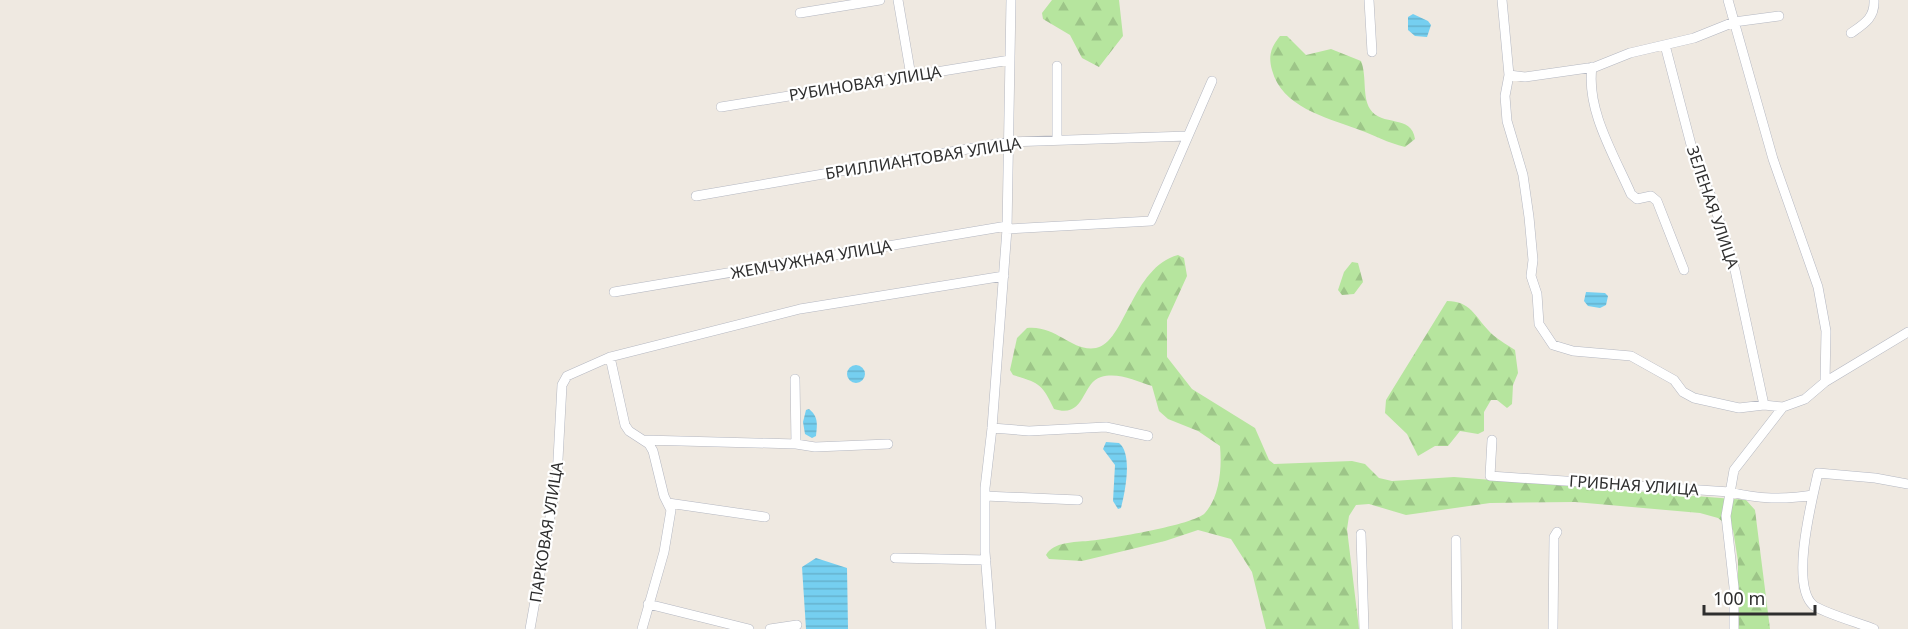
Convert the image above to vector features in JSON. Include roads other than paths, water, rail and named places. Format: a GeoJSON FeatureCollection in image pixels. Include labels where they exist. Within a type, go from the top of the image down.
{"type":"FeatureCollection","features":[{"type":"Feature","properties":{"kind":"street"},"geometry":{"type":"LineString","coordinates":[[800,14],[880,0]]}},
{"type":"Feature","properties":{"kind":"street"},"geometry":{"type":"LineString","coordinates":[[898,0],[911,76]]}},
{"type":"Feature","properties":{"kind":"street"},"geometry":{"type":"LineString","coordinates":[[992,629],[986,560],[985,496],[1007,227],[1011,0]]}},
{"type":"Feature","properties":{"kind":"street"},"geometry":{"type":"LineString","coordinates":[[1368,0],[1372,52]]}},
{"type":"Feature","properties":{"kind":"street"},"geometry":{"type":"LineString","coordinates":[[1502,0],[1509,75],[1505,96],[1507,121],[1523,175],[1533,260],[1531,276],[1537,294],[1539,324],[1553,345],[1573,351],[1631,356],[1674,380],[1683,392],[1694,398],[1739,408],[1764,405],[1783,407],[1805,399],[1825,382],[1908,332]]}},
{"type":"Feature","properties":{"kind":"street"},"geometry":{"type":"LineString","coordinates":[[1728,0],[1773,159],[1818,287],[1826,331],[1825,382]]}},
{"type":"Feature","properties":{"kind":"street"},"geometry":{"type":"LineString","coordinates":[[1851,33],[1868,22],[1874,8],[1874,0]]}},
{"type":"Feature","properties":{"kind":"street"},"geometry":{"type":"LineString","coordinates":[[1509,75],[1525,77],[1592,67],[1630,53],[1694,38],[1734,22],[1779,16]]}},
{"type":"Feature","properties":{"kind":"street","name":"ЗЕЛЕНАЯ УЛИЦА"},"geometry":{"type":"LineString","coordinates":[[1665,45],[1695,160],[1716,210],[1735,270],[1764,405]]}},
{"type":"Feature","properties":{"kind":"street","name":"РУБИНОВАЯ УЛИЦА"},"geometry":{"type":"LineString","coordinates":[[721,107],[1010,60]]}},
{"type":"Feature","properties":{"kind":"street"},"geometry":{"type":"LineString","coordinates":[[1057,66],[1058,140]]}},
{"type":"Feature","properties":{"kind":"street"},"geometry":{"type":"LineString","coordinates":[[1592,67],[1593,98],[1601,128],[1630,194],[1637,199],[1651,196],[1657,201],[1684,270]]}},
{"type":"Feature","properties":{"kind":"street","name":"ЖЕМЧУЖНАЯ УЛИЦА"},"geometry":{"type":"LineString","coordinates":[[614,292],[1007,227],[1151,221],[1212,81]]}},
{"type":"Feature","properties":{"kind":"street","name":"БРИЛЛИАНТОВАЯ УЛИЦА"},"geometry":{"type":"LineString","coordinates":[[696,196],[1008,141],[1188,136]]}},
{"type":"Feature","properties":{"kind":"street"},"geometry":{"type":"LineString","coordinates":[[642,629],[667,536],[671,510],[664,496],[653,451],[644,440],[629,431],[625,425],[610,357],[800,309],[1004,276]]}},
{"type":"Feature","properties":{"kind":"street","name":"ПАРКОВАЯ УЛИЦА"},"geometry":{"type":"LineString","coordinates":[[530,629],[557,478],[563,379],[610,357]]}},
{"type":"Feature","properties":{"kind":"street"},"geometry":{"type":"LineString","coordinates":[[795,379],[796,444]]}},
{"type":"Feature","properties":{"kind":"street"},"geometry":{"type":"LineString","coordinates":[[1734,629],[1734,586],[1726,516],[1734,470],[1740,459],[1783,407]]}},
{"type":"Feature","properties":{"kind":"street"},"geometry":{"type":"LineString","coordinates":[[992,428],[1029,431],[1106,427],[1148,436]]}},
{"type":"Feature","properties":{"kind":"street"},"geometry":{"type":"LineString","coordinates":[[644,440],[796,444],[815,447],[888,444]]}},
{"type":"Feature","properties":{"kind":"street","name":"ГРИБНАЯ УЛИЦА"},"geometry":{"type":"LineString","coordinates":[[1492,440],[1490,476],[1730,492],[1756,499],[1781,500],[1813,495]]}},
{"type":"Feature","properties":{"kind":"street"},"geometry":{"type":"LineString","coordinates":[[1874,629],[1813,605],[1807,594],[1803,559],[1807,515],[1818,473],[1875,478],[1908,484]]}},
{"type":"Feature","properties":{"kind":"street"},"geometry":{"type":"LineString","coordinates":[[985,496],[1078,500]]}},
{"type":"Feature","properties":{"kind":"street"},"geometry":{"type":"LineString","coordinates":[[668,503],[765,517]]}},
{"type":"Feature","properties":{"kind":"street"},"geometry":{"type":"LineString","coordinates":[[1553,629],[1554,537],[1557,532]]}},
{"type":"Feature","properties":{"kind":"street"},"geometry":{"type":"LineString","coordinates":[[1361,534],[1364,629]]}},
{"type":"Feature","properties":{"kind":"street"},"geometry":{"type":"LineString","coordinates":[[1456,540],[1457,629]]}},
{"type":"Feature","properties":{"kind":"street"},"geometry":{"type":"LineString","coordinates":[[895,558],[986,560]]}},
{"type":"Feature","properties":{"kind":"street"},"geometry":{"type":"LineString","coordinates":[[648,604],[748,629]]}},
{"type":"Feature","properties":{"kind":"street"},"geometry":{"type":"LineString","coordinates":[[770,629],[797,625]]}},
{"type":"Feature","properties":{"kind":"water"},"geometry":{"type":"Polygon","coordinates":[[[1413,14],[1428,21],[1431,25],[1427,37],[1415,36],[1408,30],[1408,17],[1413,14]]]}},
{"type":"Feature","properties":{"kind":"water"},"geometry":{"type":"Polygon","coordinates":[[[1586,292],[1605,293],[1608,296],[1606,305],[1600,308],[1588,306],[1584,301],[1586,292]]]}},
{"type":"Feature","properties":{"kind":"water"},"geometry":{"type":"Polygon","coordinates":[[[856,365],[862,368],[865,374],[862,380],[856,383],[850,380],[847,374],[850,368],[856,365]]]}},
{"type":"Feature","properties":{"kind":"water"},"geometry":{"type":"Polygon","coordinates":[[[809,409],[817,421],[816,436],[812,438],[805,434],[803,422],[806,410],[809,409]]]}},
{"type":"Feature","properties":{"kind":"water"},"geometry":{"type":"Polygon","coordinates":[[[1106,442],[1119,443],[1126,456],[1126,483],[1121,508],[1118,509],[1113,501],[1115,465],[1103,449],[1106,442]]]}},
{"type":"Feature","properties":{"kind":"water"},"geometry":{"type":"Polygon","coordinates":[[[816,558],[847,568],[848,629],[806,629],[802,567],[816,558]]]}}]}
